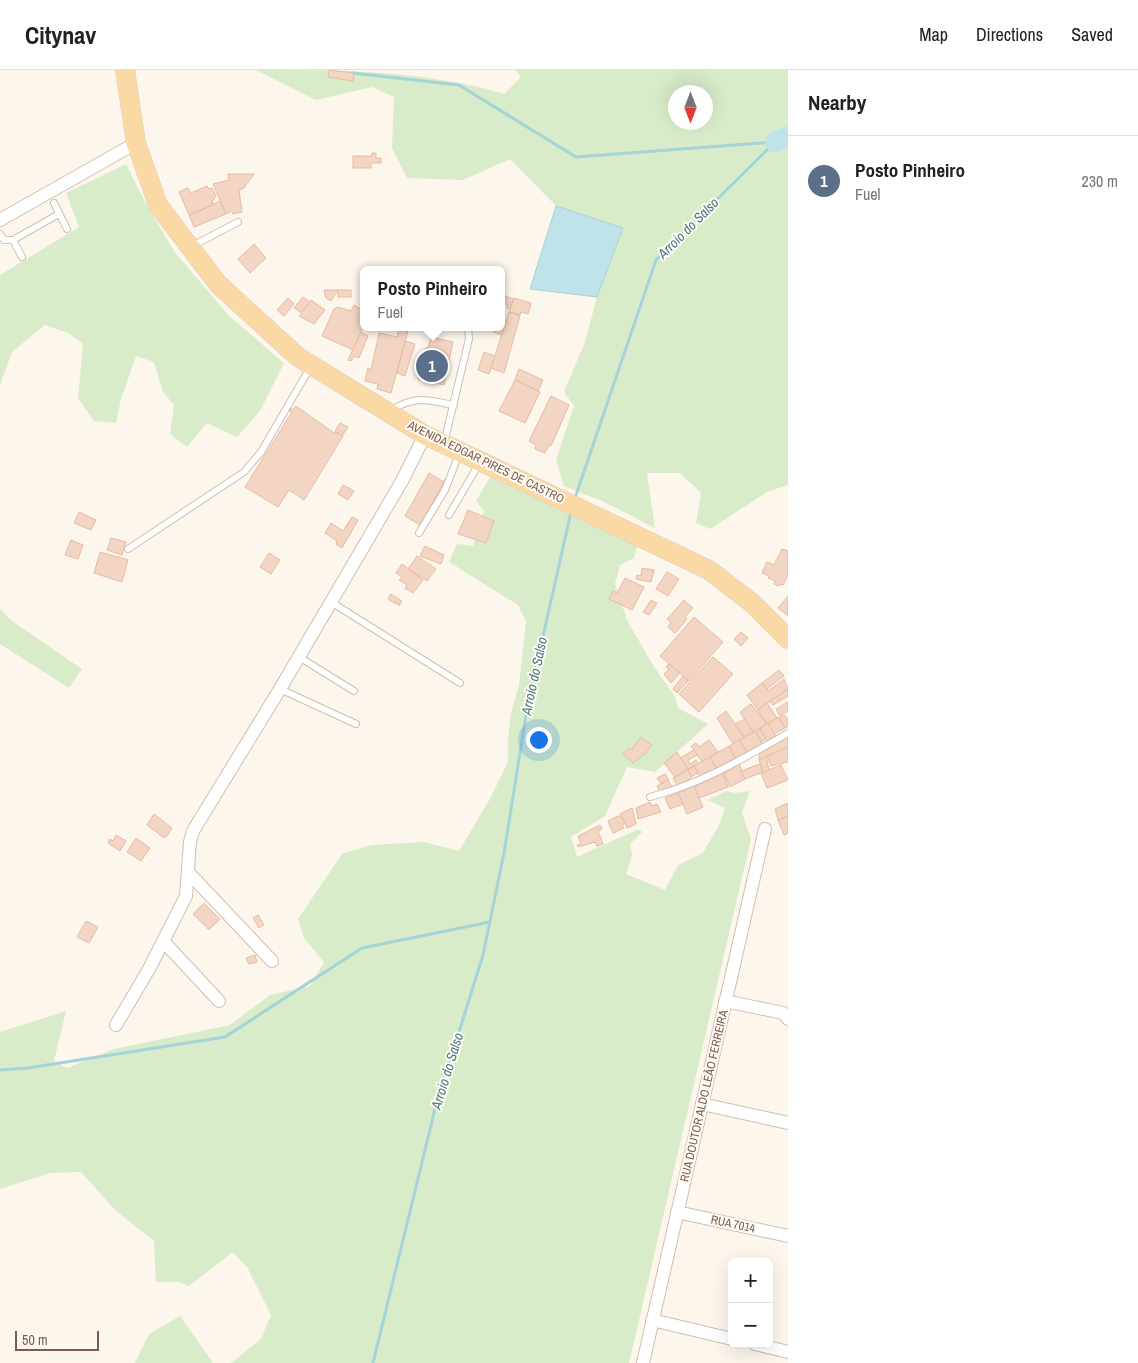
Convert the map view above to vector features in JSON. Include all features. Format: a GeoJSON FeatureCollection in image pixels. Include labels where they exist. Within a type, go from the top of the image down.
{"type":"FeatureCollection","features":[{"type":"Feature","properties":{"kind":"main road","name":"AVENIDA EDGAR PIRES DE CASTRO"},"geometry":{"type":"LineString","coordinates":[[125,70],[136,143],[158,205],[218,284],[298,357],[425,435],[574,504],[709,570],[752,603],[788,639]]}},
{"type":"Feature","properties":{"kind":"street"},"geometry":{"type":"LineString","coordinates":[[0,220],[136,143]]}},
{"type":"Feature","properties":{"kind":"street"},"geometry":{"type":"LineString","coordinates":[[116,1025],[164,942],[186,896],[190,842],[193,831],[331,602],[402,480],[425,435]]}},
{"type":"Feature","properties":{"kind":"street","name":"RUA DOUTOR ALDO LEÃO FERREIRA"},"geometry":{"type":"LineString","coordinates":[[642,1363],[765,829]]}},
{"type":"Feature","properties":{"kind":"street"},"geometry":{"type":"LineString","coordinates":[[188,872],[272,961]]}},
{"type":"Feature","properties":{"kind":"street"},"geometry":{"type":"LineString","coordinates":[[164,942],[219,1001]]}},
{"type":"Feature","properties":{"kind":"street"},"geometry":{"type":"LineString","coordinates":[[726,1001],[783,1013],[788,1019]]}},
{"type":"Feature","properties":{"kind":"street"},"geometry":{"type":"LineString","coordinates":[[702,1104],[788,1123]]}},
{"type":"Feature","properties":{"kind":"street","name":"RUA 7014"},"geometry":{"type":"LineString","coordinates":[[677,1212],[788,1236]]}},
{"type":"Feature","properties":{"kind":"street"},"geometry":{"type":"LineString","coordinates":[[652,1320],[728,1338]]}},
{"type":"Feature","properties":{"kind":"street"},"geometry":{"type":"LineString","coordinates":[[772,1348],[788,1352]]}},
{"type":"Feature","properties":{"kind":"lane"},"geometry":{"type":"LineString","coordinates":[[54,204],[67,229]]}},
{"type":"Feature","properties":{"kind":"lane"},"geometry":{"type":"LineString","coordinates":[[0,234],[4,240],[14,240],[59,214]]}},
{"type":"Feature","properties":{"kind":"lane"},"geometry":{"type":"LineString","coordinates":[[190,247],[238,222]]}},
{"type":"Feature","properties":{"kind":"lane"},"geometry":{"type":"LineString","coordinates":[[14,240],[22,257]]}},
{"type":"Feature","properties":{"kind":"lane"},"geometry":{"type":"LineString","coordinates":[[419,533],[445,490],[452,447],[454,405],[470,339],[469,331]]}},
{"type":"Feature","properties":{"kind":"lane"},"geometry":{"type":"LineString","coordinates":[[128,549],[244,472],[262,452],[312,365]]}},
{"type":"Feature","properties":{"kind":"lane"},"geometry":{"type":"LineString","coordinates":[[387,412],[407,400],[424,400],[454,405]]}},
{"type":"Feature","properties":{"kind":"lane"},"geometry":{"type":"LineString","coordinates":[[449,515],[481,461]]}},
{"type":"Feature","properties":{"kind":"lane"},"geometry":{"type":"LineString","coordinates":[[331,602],[460,683]]}},
{"type":"Feature","properties":{"kind":"lane"},"geometry":{"type":"LineString","coordinates":[[299,656],[354,690]]}},
{"type":"Feature","properties":{"kind":"lane"},"geometry":{"type":"LineString","coordinates":[[280,689],[356,724]]}},
{"type":"Feature","properties":{"kind":"lane"},"geometry":{"type":"LineString","coordinates":[[650,797],[679,789],[709,777],[788,733]]}},
{"type":"Feature","properties":{"kind":"green space"},"geometry":{"type":"Polygon","coordinates":[[[256,70],[350,71],[412,76],[474,86],[504,94],[521,77],[515,70],[788,70],[788,485],[767,492],[710,529],[696,523],[701,493],[680,473],[647,473],[655,528],[604,502],[564,486],[556,460],[574,406],[564,392],[585,342],[597,297],[623,228],[556,206],[510,159],[463,180],[407,178],[392,148],[394,97],[372,87],[316,100],[256,70]]]}},
{"type":"Feature","properties":{"kind":"green space"},"geometry":{"type":"Polygon","coordinates":[[[126,164],[145,202],[174,251],[228,315],[284,363],[260,411],[237,437],[207,423],[187,447],[170,434],[174,405],[163,392],[154,362],[136,356],[121,399],[116,423],[94,421],[78,398],[83,344],[68,333],[45,325],[12,352],[0,385],[0,275],[79,227],[66,193],[126,164]]]}},
{"type":"Feature","properties":{"kind":"green space"},"geometry":{"type":"Polygon","coordinates":[[[490,477],[637,546],[634,558],[620,565],[615,584],[627,620],[653,665],[675,697],[678,708],[708,724],[655,772],[627,767],[605,816],[571,837],[577,857],[639,829],[642,832],[630,844],[632,855],[626,874],[665,890],[678,865],[703,853],[719,825],[725,808],[708,800],[726,791],[735,793],[750,791],[742,813],[751,839],[629,1363],[231,1363],[261,1339],[271,1315],[247,1267],[233,1252],[189,1286],[179,1282],[156,1282],[154,1241],[115,1210],[81,1172],[50,1173],[0,1189],[0,1032],[66,1011],[54,1061],[67,1068],[114,1049],[230,1025],[270,995],[310,986],[324,962],[304,938],[298,919],[342,854],[371,845],[424,842],[459,851],[490,799],[508,762],[511,713],[519,685],[526,621],[518,605],[449,562],[457,544],[473,546],[484,511],[476,501],[490,477]]]}},
{"type":"Feature","properties":{"kind":"green space"},"geometry":{"type":"Polygon","coordinates":[[[0,609],[12,621],[82,669],[69,688],[0,644],[0,609]]]}},
{"type":"Feature","properties":{"kind":"green space"},"geometry":{"type":"Polygon","coordinates":[[[180,1316],[213,1363],[135,1363],[149,1334],[180,1316]]]}},
{"type":"Feature","properties":{"kind":"water"},"geometry":{"type":"Polygon","coordinates":[[[556,206],[623,228],[597,297],[530,289],[556,206]]]}},
{"type":"Feature","properties":{"kind":"building"},"geometry":{"type":"Polygon","coordinates":[[[329,70],[354,73],[353,81],[328,77],[329,70]]]}},
{"type":"Feature","properties":{"kind":"building"},"geometry":{"type":"Polygon","coordinates":[[[372,153],[376,153],[376,158],[381,158],[381,163],[371,163],[371,168],[353,168],[353,156],[372,156],[372,153]]]}},
{"type":"Feature","properties":{"kind":"building"},"geometry":{"type":"Polygon","coordinates":[[[228,174],[254,174],[244,188],[239,190],[242,212],[233,214],[232,211],[226,214],[213,184],[229,180],[228,174]]]}},
{"type":"Feature","properties":{"kind":"building"},"geometry":{"type":"Polygon","coordinates":[[[207,186],[209,189],[212,188],[216,196],[212,202],[213,205],[189,215],[179,192],[188,188],[191,193],[207,186]]]}},
{"type":"Feature","properties":{"kind":"building"},"geometry":{"type":"Polygon","coordinates":[[[220,201],[226,214],[194,227],[189,215],[213,205],[212,202],[214,204],[220,201]]]}},
{"type":"Feature","properties":{"kind":"building"},"geometry":{"type":"Polygon","coordinates":[[[254,244],[266,258],[250,273],[238,259],[254,244]]]}},
{"type":"Feature","properties":{"kind":"building"},"geometry":{"type":"Polygon","coordinates":[[[324,290],[338,290],[331,301],[326,298],[324,290]]]}},
{"type":"Feature","properties":{"kind":"building"},"geometry":{"type":"Polygon","coordinates":[[[338,290],[351,290],[351,297],[338,297],[338,290]]]}},
{"type":"Feature","properties":{"kind":"building"},"geometry":{"type":"Polygon","coordinates":[[[505,296],[513,299],[510,309],[507,308],[508,305],[505,304],[505,296]]]}},
{"type":"Feature","properties":{"kind":"building"},"geometry":{"type":"Polygon","coordinates":[[[303,297],[310,302],[302,313],[294,308],[303,297]]]}},
{"type":"Feature","properties":{"kind":"building"},"geometry":{"type":"Polygon","coordinates":[[[288,298],[294,304],[284,316],[277,310],[288,298]]]}},
{"type":"Feature","properties":{"kind":"building"},"geometry":{"type":"Polygon","coordinates":[[[514,298],[531,303],[528,314],[521,312],[520,315],[509,312],[514,298]]]}},
{"type":"Feature","properties":{"kind":"building"},"geometry":{"type":"Polygon","coordinates":[[[311,300],[325,310],[314,324],[299,316],[311,300]]]}},
{"type":"Feature","properties":{"kind":"building"},"geometry":{"type":"Polygon","coordinates":[[[354,305],[360,308],[361,331],[353,350],[322,336],[334,309],[338,307],[351,311],[354,305]]]}},
{"type":"Feature","properties":{"kind":"building"},"geometry":{"type":"Polygon","coordinates":[[[509,312],[520,316],[504,373],[491,368],[503,331],[505,331],[509,312]]]}},
{"type":"Feature","properties":{"kind":"building"},"geometry":{"type":"Polygon","coordinates":[[[398,331],[408,331],[391,393],[377,389],[378,384],[365,381],[368,368],[371,370],[379,333],[397,337],[398,331]]]}},
{"type":"Feature","properties":{"kind":"building"},"geometry":{"type":"Polygon","coordinates":[[[493,331],[503,331],[502,335],[493,331]]]}},
{"type":"Feature","properties":{"kind":"building"},"geometry":{"type":"Polygon","coordinates":[[[361,332],[368,336],[359,358],[354,356],[351,361],[348,360],[361,332]]]}},
{"type":"Feature","properties":{"kind":"building"},"geometry":{"type":"Polygon","coordinates":[[[431,337],[453,342],[444,385],[418,379],[426,348],[428,348],[431,337]]]}},
{"type":"Feature","properties":{"kind":"building"},"geometry":{"type":"Polygon","coordinates":[[[405,341],[415,344],[405,376],[397,373],[405,341]]]}},
{"type":"Feature","properties":{"kind":"building"},"geometry":{"type":"Polygon","coordinates":[[[484,352],[495,356],[489,374],[478,370],[484,352]]]}},
{"type":"Feature","properties":{"kind":"building"},"geometry":{"type":"Polygon","coordinates":[[[519,369],[543,380],[538,391],[515,380],[519,369]]]}},
{"type":"Feature","properties":{"kind":"building"},"geometry":{"type":"Polygon","coordinates":[[[515,380],[540,392],[525,423],[499,411],[515,380]]]}},
{"type":"Feature","properties":{"kind":"building"},"geometry":{"type":"Polygon","coordinates":[[[551,396],[569,405],[551,446],[549,445],[545,453],[535,449],[536,445],[529,441],[551,396]]]}},
{"type":"Feature","properties":{"kind":"building"},"geometry":{"type":"Polygon","coordinates":[[[296,406],[334,433],[336,432],[343,436],[304,500],[289,490],[278,507],[245,487],[292,412],[289,411],[291,408],[293,410],[296,406]]]}},
{"type":"Feature","properties":{"kind":"building"},"geometry":{"type":"Polygon","coordinates":[[[340,423],[348,427],[342,436],[335,431],[340,423]]]}},
{"type":"Feature","properties":{"kind":"building"},"geometry":{"type":"Polygon","coordinates":[[[429,473],[444,482],[420,525],[405,516],[429,473]]]}},
{"type":"Feature","properties":{"kind":"building"},"geometry":{"type":"Polygon","coordinates":[[[343,485],[354,491],[348,500],[338,494],[343,485]]]}},
{"type":"Feature","properties":{"kind":"building"},"geometry":{"type":"Polygon","coordinates":[[[468,510],[494,521],[486,543],[458,534],[468,510]]]}},
{"type":"Feature","properties":{"kind":"building"},"geometry":{"type":"Polygon","coordinates":[[[79,512],[96,520],[91,530],[74,523],[79,512]]]}},
{"type":"Feature","properties":{"kind":"building"},"geometry":{"type":"Polygon","coordinates":[[[352,517],[358,520],[342,548],[336,544],[337,541],[325,533],[331,523],[343,531],[352,517]]]}},
{"type":"Feature","properties":{"kind":"building"},"geometry":{"type":"Polygon","coordinates":[[[111,538],[126,542],[122,555],[107,550],[111,538]]]}},
{"type":"Feature","properties":{"kind":"building"},"geometry":{"type":"Polygon","coordinates":[[[71,540],[83,545],[78,559],[65,555],[71,540]]]}},
{"type":"Feature","properties":{"kind":"building"},"geometry":{"type":"Polygon","coordinates":[[[425,546],[444,555],[441,564],[420,556],[425,546]]]}},
{"type":"Feature","properties":{"kind":"building"},"geometry":{"type":"Polygon","coordinates":[[[782,549],[788,551],[788,575],[783,585],[780,584],[779,586],[774,584],[775,581],[768,578],[769,576],[762,573],[767,562],[774,565],[782,549]]]}},
{"type":"Feature","properties":{"kind":"building"},"geometry":{"type":"Polygon","coordinates":[[[100,552],[128,560],[122,582],[94,573],[100,552]]]}},
{"type":"Feature","properties":{"kind":"building"},"geometry":{"type":"Polygon","coordinates":[[[269,553],[280,560],[271,574],[260,567],[269,553]]]}},
{"type":"Feature","properties":{"kind":"building"},"geometry":{"type":"Polygon","coordinates":[[[417,556],[436,569],[427,581],[408,569],[417,556]]]}},
{"type":"Feature","properties":{"kind":"building"},"geometry":{"type":"Polygon","coordinates":[[[402,564],[423,580],[413,593],[405,588],[407,585],[399,580],[402,577],[396,573],[402,564]]]}},
{"type":"Feature","properties":{"kind":"building"},"geometry":{"type":"Polygon","coordinates":[[[642,568],[654,570],[651,582],[636,579],[637,575],[641,576],[642,568]]]}},
{"type":"Feature","properties":{"kind":"building"},"geometry":{"type":"Polygon","coordinates":[[[667,572],[679,579],[668,596],[656,589],[667,572]]]}},
{"type":"Feature","properties":{"kind":"building"},"geometry":{"type":"Polygon","coordinates":[[[625,578],[644,587],[632,610],[609,599],[613,591],[617,593],[625,578]]]}},
{"type":"Feature","properties":{"kind":"building"},"geometry":{"type":"Polygon","coordinates":[[[391,594],[402,601],[399,606],[398,603],[396,604],[388,599],[391,594]]]}},
{"type":"Feature","properties":{"kind":"building"},"geometry":{"type":"Polygon","coordinates":[[[788,596],[788,616],[778,608],[788,596]]]}},
{"type":"Feature","properties":{"kind":"building"},"geometry":{"type":"Polygon","coordinates":[[[651,600],[657,603],[649,615],[643,612],[651,600]]]}},
{"type":"Feature","properties":{"kind":"building"},"geometry":{"type":"Polygon","coordinates":[[[684,600],[693,608],[685,617],[687,619],[675,633],[668,627],[671,623],[667,619],[684,600]]]}},
{"type":"Feature","properties":{"kind":"building"},"geometry":{"type":"Polygon","coordinates":[[[694,617],[723,642],[689,681],[660,656],[694,617]]]}},
{"type":"Feature","properties":{"kind":"building"},"geometry":{"type":"Polygon","coordinates":[[[741,632],[748,638],[741,646],[734,639],[741,632]]]}},
{"type":"Feature","properties":{"kind":"building"},"geometry":{"type":"Polygon","coordinates":[[[713,657],[733,674],[699,712],[679,694],[713,657]]]}},
{"type":"Feature","properties":{"kind":"building"},"geometry":{"type":"Polygon","coordinates":[[[669,664],[680,673],[671,683],[664,674],[669,669],[666,667],[669,664]]]}},
{"type":"Feature","properties":{"kind":"building"},"geometry":{"type":"Polygon","coordinates":[[[779,670],[784,676],[767,689],[762,683],[779,670]]]}},
{"type":"Feature","properties":{"kind":"building"},"geometry":{"type":"Polygon","coordinates":[[[683,676],[688,681],[677,693],[673,689],[683,676]]]}},
{"type":"Feature","properties":{"kind":"building"},"geometry":{"type":"Polygon","coordinates":[[[784,679],[788,689],[758,710],[747,695],[762,683],[768,691],[784,679]]]}},
{"type":"Feature","properties":{"kind":"building"},"geometry":{"type":"Polygon","coordinates":[[[788,689],[788,696],[773,705],[770,701],[788,689]]]}},
{"type":"Feature","properties":{"kind":"building"},"geometry":{"type":"Polygon","coordinates":[[[788,702],[788,711],[780,716],[776,709],[788,702]]]}},
{"type":"Feature","properties":{"kind":"building"},"geometry":{"type":"Polygon","coordinates":[[[767,703],[777,718],[767,724],[758,710],[767,703]]]}},
{"type":"Feature","properties":{"kind":"building"},"geometry":{"type":"Polygon","coordinates":[[[751,704],[767,724],[753,732],[740,712],[751,704]]]}},
{"type":"Feature","properties":{"kind":"building"},"geometry":{"type":"Polygon","coordinates":[[[726,711],[744,737],[733,744],[717,718],[726,711]]]}},
{"type":"Feature","properties":{"kind":"building"},"geometry":{"type":"Polygon","coordinates":[[[784,715],[788,719],[788,726],[785,728],[779,718],[784,715]]]}},
{"type":"Feature","properties":{"kind":"building"},"geometry":{"type":"Polygon","coordinates":[[[779,717],[785,728],[774,734],[768,723],[779,717]]]}},
{"type":"Feature","properties":{"kind":"building"},"geometry":{"type":"Polygon","coordinates":[[[745,719],[753,732],[744,737],[735,724],[745,719]]]}},
{"type":"Feature","properties":{"kind":"building"},"geometry":{"type":"Polygon","coordinates":[[[768,723],[776,737],[767,742],[760,728],[768,723]]]}},
{"type":"Feature","properties":{"kind":"building"},"geometry":{"type":"Polygon","coordinates":[[[760,729],[766,739],[761,742],[756,732],[760,729]]]}},
{"type":"Feature","properties":{"kind":"building"},"geometry":{"type":"Polygon","coordinates":[[[756,732],[762,744],[747,753],[739,740],[756,732]]]}},
{"type":"Feature","properties":{"kind":"building"},"geometry":{"type":"Polygon","coordinates":[[[641,737],[652,745],[646,753],[633,763],[623,754],[629,748],[631,750],[641,737]]]}},
{"type":"Feature","properties":{"kind":"building"},"geometry":{"type":"Polygon","coordinates":[[[788,737],[788,747],[759,760],[759,753],[770,748],[772,744],[776,744],[775,742],[788,737]]]}},
{"type":"Feature","properties":{"kind":"building"},"geometry":{"type":"Polygon","coordinates":[[[709,740],[718,752],[702,762],[691,746],[696,743],[699,747],[709,740]]]}},
{"type":"Feature","properties":{"kind":"building"},"geometry":{"type":"Polygon","coordinates":[[[739,740],[747,753],[736,760],[729,746],[739,740]]]}},
{"type":"Feature","properties":{"kind":"building"},"geometry":{"type":"Polygon","coordinates":[[[729,746],[736,760],[718,771],[710,757],[729,746]]]}},
{"type":"Feature","properties":{"kind":"building"},"geometry":{"type":"Polygon","coordinates":[[[788,747],[788,762],[771,766],[767,756],[788,747]]]}},
{"type":"Feature","properties":{"kind":"building"},"geometry":{"type":"Polygon","coordinates":[[[694,750],[697,755],[688,760],[690,764],[696,760],[698,764],[688,769],[680,758],[694,750]]]}},
{"type":"Feature","properties":{"kind":"building"},"geometry":{"type":"Polygon","coordinates":[[[677,752],[688,769],[675,777],[664,763],[677,752]]]}},
{"type":"Feature","properties":{"kind":"building"},"geometry":{"type":"Polygon","coordinates":[[[766,756],[769,770],[763,772],[759,760],[766,756]]]}},
{"type":"Feature","properties":{"kind":"building"},"geometry":{"type":"Polygon","coordinates":[[[710,757],[716,768],[701,778],[694,766],[710,757]]]}},
{"type":"Feature","properties":{"kind":"building"},"geometry":{"type":"Polygon","coordinates":[[[739,764],[745,779],[730,787],[724,773],[739,764]]]}},
{"type":"Feature","properties":{"kind":"building"},"geometry":{"type":"Polygon","coordinates":[[[760,764],[763,772],[745,779],[741,771],[760,764]]]}},
{"type":"Feature","properties":{"kind":"building"},"geometry":{"type":"Polygon","coordinates":[[[781,765],[788,780],[767,788],[761,773],[781,765]]]}},
{"type":"Feature","properties":{"kind":"building"},"geometry":{"type":"Polygon","coordinates":[[[694,766],[698,773],[691,777],[688,770],[694,766]]]}},
{"type":"Feature","properties":{"kind":"building"},"geometry":{"type":"Polygon","coordinates":[[[688,770],[691,776],[689,780],[677,785],[673,778],[688,770]]]}},
{"type":"Feature","properties":{"kind":"building"},"geometry":{"type":"Polygon","coordinates":[[[723,773],[728,787],[699,798],[694,787],[723,773]]]}},
{"type":"Feature","properties":{"kind":"building"},"geometry":{"type":"Polygon","coordinates":[[[665,774],[669,780],[661,784],[657,778],[665,774]]]}},
{"type":"Feature","properties":{"kind":"building"},"geometry":{"type":"Polygon","coordinates":[[[668,780],[672,787],[660,792],[657,786],[668,780]]]}},
{"type":"Feature","properties":{"kind":"building"},"geometry":{"type":"Polygon","coordinates":[[[694,786],[703,807],[687,814],[678,793],[694,786]]]}},
{"type":"Feature","properties":{"kind":"building"},"geometry":{"type":"Polygon","coordinates":[[[678,793],[683,804],[670,809],[665,798],[678,793]]]}},
{"type":"Feature","properties":{"kind":"building"},"geometry":{"type":"Polygon","coordinates":[[[650,802],[652,806],[657,804],[661,812],[638,819],[636,808],[650,802]]]}},
{"type":"Feature","properties":{"kind":"building"},"geometry":{"type":"Polygon","coordinates":[[[788,803],[788,816],[778,820],[775,809],[788,803]]]}},
{"type":"Feature","properties":{"kind":"building"},"geometry":{"type":"Polygon","coordinates":[[[632,808],[636,824],[627,828],[620,814],[632,808]]]}},
{"type":"Feature","properties":{"kind":"building"},"geometry":{"type":"Polygon","coordinates":[[[154,814],[172,828],[164,838],[147,825],[154,814]]]}},
{"type":"Feature","properties":{"kind":"building"},"geometry":{"type":"Polygon","coordinates":[[[621,816],[625,823],[622,825],[624,828],[613,833],[608,821],[621,816]]]}},
{"type":"Feature","properties":{"kind":"building"},"geometry":{"type":"Polygon","coordinates":[[[788,816],[788,833],[784,835],[778,820],[788,816]]]}},
{"type":"Feature","properties":{"kind":"building"},"geometry":{"type":"Polygon","coordinates":[[[600,825],[602,829],[598,831],[603,844],[597,846],[595,842],[578,847],[577,845],[581,844],[578,836],[600,825]]]}},
{"type":"Feature","properties":{"kind":"building"},"geometry":{"type":"Polygon","coordinates":[[[116,835],[126,841],[120,851],[108,843],[110,839],[113,841],[116,835]]]}},
{"type":"Feature","properties":{"kind":"building"},"geometry":{"type":"Polygon","coordinates":[[[136,838],[150,848],[141,861],[127,852],[136,838]]]}},
{"type":"Feature","properties":{"kind":"building"},"geometry":{"type":"Polygon","coordinates":[[[204,903],[220,919],[209,930],[193,914],[204,903]]]}},
{"type":"Feature","properties":{"kind":"building"},"geometry":{"type":"Polygon","coordinates":[[[258,915],[264,925],[259,928],[253,918],[258,915]]]}},
{"type":"Feature","properties":{"kind":"building"},"geometry":{"type":"Polygon","coordinates":[[[86,921],[98,927],[89,943],[77,937],[86,921]]]}},
{"type":"Feature","properties":{"kind":"building"},"geometry":{"type":"Polygon","coordinates":[[[255,955],[257,962],[249,964],[246,958],[255,955]]]}},
{"type":"Feature","properties":{"kind":"waterway"},"geometry":{"type":"LineString","coordinates":[[352,73],[459,85],[576,157],[774,142]]}},
{"type":"Feature","properties":{"kind":"waterway","name":"Arroio do Salso"},"geometry":{"type":"LineString","coordinates":[[775,142],[788,136]]}},
{"type":"Feature","properties":{"kind":"waterway","name":"Arroio do Salso"},"geometry":{"type":"LineString","coordinates":[[575,498],[656,260],[775,142]]}},
{"type":"Feature","properties":{"kind":"waterway","name":"Arroio do Salso"},"geometry":{"type":"LineString","coordinates":[[373,1363],[435,1109],[483,955],[504,853],[528,703],[571,512]]}},
{"type":"Feature","properties":{"kind":"waterway"},"geometry":{"type":"LineString","coordinates":[[0,1070],[28,1068],[225,1037],[362,948],[490,922]]}},
{"type":"Feature","properties":{"kind":"place","name":"Posto Pinheiro"},"geometry":{"type":"Point","coordinates":[432,366]}}]}
